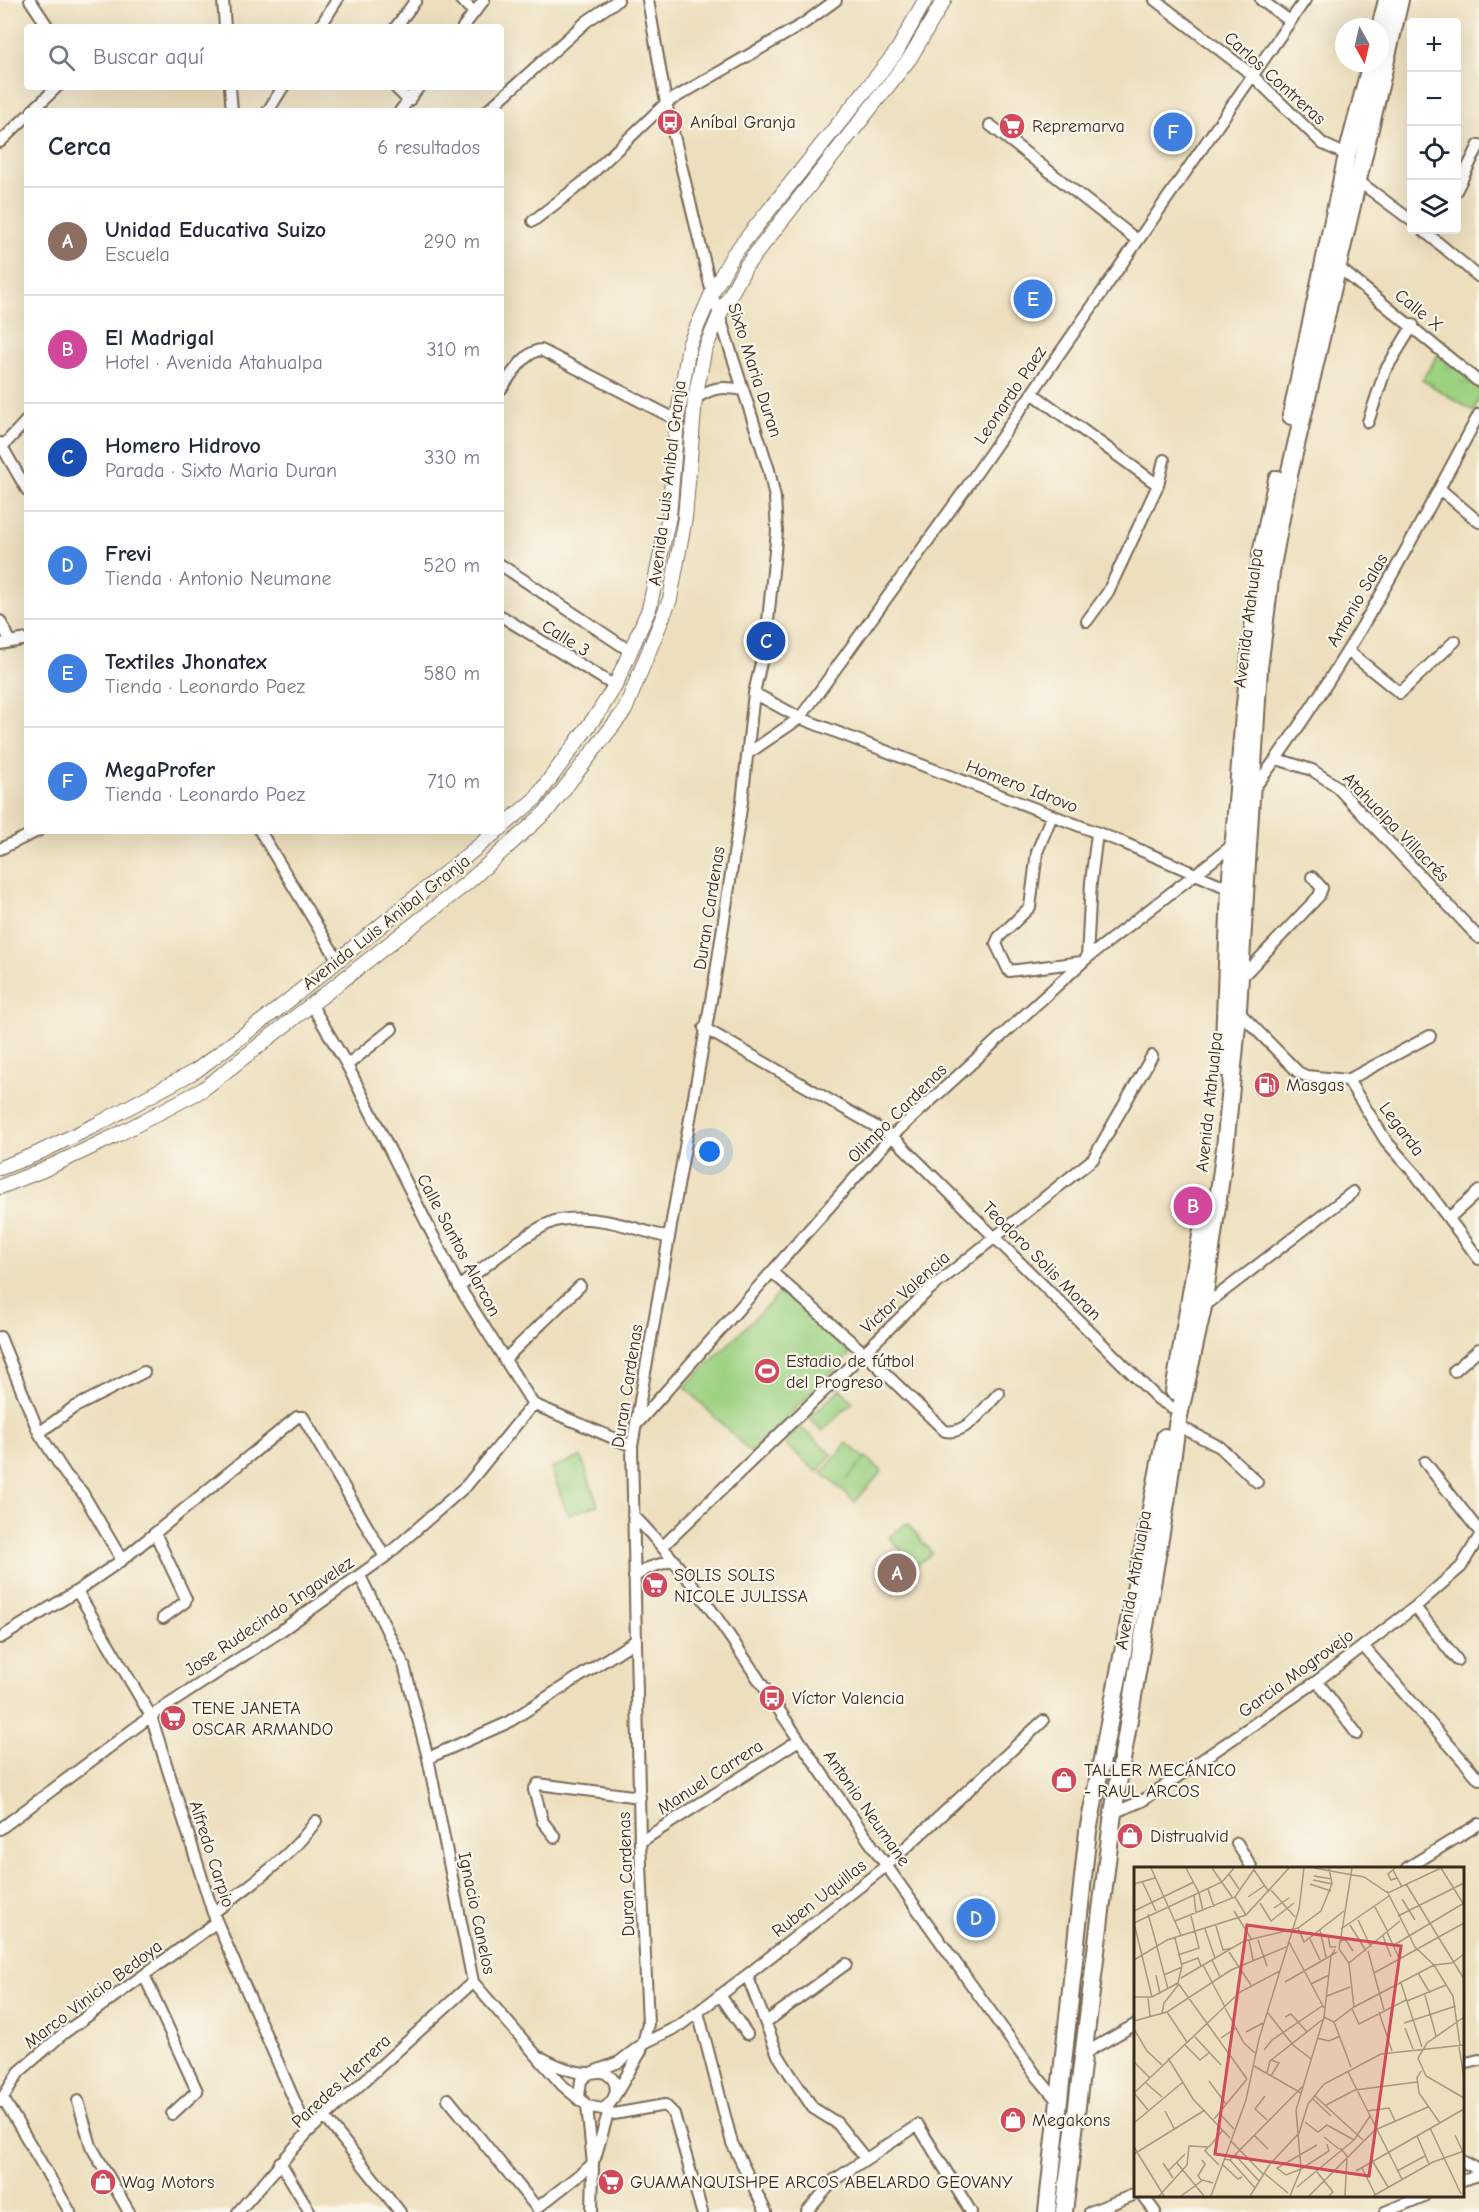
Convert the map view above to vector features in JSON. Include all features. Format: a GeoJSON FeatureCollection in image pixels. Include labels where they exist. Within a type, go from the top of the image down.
{"type":"FeatureCollection","features":[{"type":"Feature","properties":{"kind":"highway"},"geometry":{"type":"LineString","coordinates":[[1382,18],[1387,0]]}},
{"type":"Feature","properties":{"kind":"highway","name":"Avenida Atahualpa"},"geometry":{"type":"LineString","coordinates":[[1047,2212],[1088,1831],[1171,1407],[1216,1148],[1231,1008],[1239,979],[1259,668],[1271,572],[1289,475],[1400,0]]}},
{"type":"Feature","properties":{"kind":"highway","name":"Avenida Atahualpa"},"geometry":{"type":"LineString","coordinates":[[1064,2212],[1113,1814],[1166,1503],[1177,1425],[1203,1307],[1228,1117],[1231,1008],[1230,889],[1261,554],[1347,155],[1369,72]]}},
{"type":"Feature","properties":{"kind":"main road","name":"Avenida Luis Anibal Granja"},"geometry":{"type":"LineString","coordinates":[[504,825],[536,798],[570,755],[615,686],[649,609],[669,516],[677,420],[689,345],[712,293],[733,255],[897,51],[925,0]]}},
{"type":"Feature","properties":{"kind":"main road","name":"Avenida Luis Anibal Granja"},"geometry":{"type":"LineString","coordinates":[[0,1187],[44,1170],[115,1136],[202,1090],[466,883],[547,811],[625,710],[670,599],[685,518],[695,399],[704,352],[720,314],[746,266],[910,58],[944,0]]}},
{"type":"Feature","properties":{"kind":"main road","name":"Avenida Luis Anibal Granja"},"geometry":{"type":"LineString","coordinates":[[0,1168],[34,1155],[98,1124],[197,1070],[278,1009],[493,834]]}},
{"type":"Feature","properties":{"kind":"street"},"geometry":{"type":"LineString","coordinates":[[30,0],[46,24]]}},
{"type":"Feature","properties":{"kind":"street"},"geometry":{"type":"LineString","coordinates":[[223,0],[225,24]]}},
{"type":"Feature","properties":{"kind":"street"},"geometry":{"type":"LineString","coordinates":[[326,24],[338,0]]}},
{"type":"Feature","properties":{"kind":"street"},"geometry":{"type":"LineString","coordinates":[[398,24],[416,0]]}},
{"type":"Feature","properties":{"kind":"street"},"geometry":{"type":"LineString","coordinates":[[460,0],[474,12]]}},
{"type":"Feature","properties":{"kind":"street"},"geometry":{"type":"LineString","coordinates":[[465,24],[483,0]]}},
{"type":"Feature","properties":{"kind":"street"},"geometry":{"type":"LineString","coordinates":[[490,108],[587,21],[618,0]]}},
{"type":"Feature","properties":{"kind":"street","name":"Sixto Maria Duran"},"geometry":{"type":"LineString","coordinates":[[648,0],[666,103],[712,293],[769,470],[775,498],[777,531],[766,641],[754,693],[747,754]]}},
{"type":"Feature","properties":{"kind":"street"},"geometry":{"type":"LineString","coordinates":[[533,221],[581,184],[666,103],[803,24],[836,0]]}},
{"type":"Feature","properties":{"kind":"street","name":"Carlos Contreras"},"geometry":{"type":"LineString","coordinates":[[1155,0],[1251,74],[1323,144],[1347,155]]}},
{"type":"Feature","properties":{"kind":"street"},"geometry":{"type":"LineString","coordinates":[[1261,0],[1290,21]]}},
{"type":"Feature","properties":{"kind":"street","name":"Leonardo Paez"},"geometry":{"type":"LineString","coordinates":[[800,718],[1032,393],[1251,74],[1305,0]]}},
{"type":"Feature","properties":{"kind":"street"},"geometry":{"type":"LineString","coordinates":[[35,108],[54,90]]}},
{"type":"Feature","properties":{"kind":"street"},"geometry":{"type":"LineString","coordinates":[[230,90],[232,108]]}},
{"type":"Feature","properties":{"kind":"street"},"geometry":{"type":"LineString","coordinates":[[270,108],[281,90]]}},
{"type":"Feature","properties":{"kind":"street"},"geometry":{"type":"LineString","coordinates":[[398,90],[409,101]]}},
{"type":"Feature","properties":{"kind":"street"},"geometry":{"type":"LineString","coordinates":[[403,108],[417,90]]}},
{"type":"Feature","properties":{"kind":"street"},"geometry":{"type":"LineString","coordinates":[[0,142],[24,119]]}},
{"type":"Feature","properties":{"kind":"street"},"geometry":{"type":"LineString","coordinates":[[990,125],[1137,240]]}},
{"type":"Feature","properties":{"kind":"street"},"geometry":{"type":"LineString","coordinates":[[1461,181],[1478,148]]}},
{"type":"Feature","properties":{"kind":"street"},"geometry":{"type":"LineString","coordinates":[[1357,180],[1407,217]]}},
{"type":"Feature","properties":{"kind":"street"},"geometry":{"type":"LineString","coordinates":[[1438,234],[1479,277]]}},
{"type":"Feature","properties":{"kind":"street","name":"Calle X"},"geometry":{"type":"LineString","coordinates":[[1337,266],[1413,325],[1479,382]]}},
{"type":"Feature","properties":{"kind":"street"},"geometry":{"type":"LineString","coordinates":[[1368,422],[1384,371],[1413,325]]}},
{"type":"Feature","properties":{"kind":"street"},"geometry":{"type":"LineString","coordinates":[[504,385],[526,358],[535,351],[541,350],[677,420]]}},
{"type":"Feature","properties":{"kind":"street"},"geometry":{"type":"LineString","coordinates":[[695,399],[709,388],[743,390]]}},
{"type":"Feature","properties":{"kind":"street"},"geometry":{"type":"LineString","coordinates":[[1032,393],[1158,485]]}},
{"type":"Feature","properties":{"kind":"street","name":"Antonio Salas"},"geometry":{"type":"LineString","coordinates":[[1251,794],[1277,759],[1348,651],[1440,489],[1479,414]]}},
{"type":"Feature","properties":{"kind":"street"},"geometry":{"type":"LineString","coordinates":[[24,423],[1,447],[24,485]]}},
{"type":"Feature","properties":{"kind":"street"},"geometry":{"type":"LineString","coordinates":[[1087,621],[1108,592],[1158,485],[1164,460]]}},
{"type":"Feature","properties":{"kind":"street"},"geometry":{"type":"LineString","coordinates":[[1440,489],[1479,522]]}},
{"type":"Feature","properties":{"kind":"street"},"geometry":{"type":"LineString","coordinates":[[504,567],[630,651]]}},
{"type":"Feature","properties":{"kind":"street","name":"Calle 3"},"geometry":{"type":"LineString","coordinates":[[504,618],[615,686]]}},
{"type":"Feature","properties":{"kind":"street"},"geometry":{"type":"LineString","coordinates":[[0,621],[6,643],[24,640]]}},
{"type":"Feature","properties":{"kind":"street"},"geometry":{"type":"LineString","coordinates":[[1348,651],[1400,693],[1455,641]]}},
{"type":"Feature","properties":{"kind":"street","name":"Homero Idrovo"},"geometry":{"type":"LineString","coordinates":[[754,693],[800,718],[1052,815],[1230,889]]}},
{"type":"Feature","properties":{"kind":"street"},"geometry":{"type":"LineString","coordinates":[[747,754],[800,718]]}},
{"type":"Feature","properties":{"kind":"street","name":"Duran Cardenas"},"geometry":{"type":"LineString","coordinates":[[645,2043],[648,2024],[640,1842],[632,1446],[704,1028],[716,972],[747,754]]}},
{"type":"Feature","properties":{"kind":"street","name":"Atahualpa Villacrés"},"geometry":{"type":"LineString","coordinates":[[1277,759],[1312,770],[1335,785],[1479,938]]}},
{"type":"Feature","properties":{"kind":"street"},"geometry":{"type":"LineString","coordinates":[[1052,815],[1037,852],[1030,907],[999,937],[996,944],[1009,971],[1084,960],[1097,833]]}},
{"type":"Feature","properties":{"kind":"street"},"geometry":{"type":"LineString","coordinates":[[0,849],[32,834]]}},
{"type":"Feature","properties":{"kind":"street"},"geometry":{"type":"LineString","coordinates":[[262,834],[337,959]]}},
{"type":"Feature","properties":{"kind":"street","name":"Olimpo Cardenas"},"geometry":{"type":"LineString","coordinates":[[636,1425],[892,1136],[1084,960],[1234,844]]}},
{"type":"Feature","properties":{"kind":"street"},"geometry":{"type":"LineString","coordinates":[[1239,979],[1319,896],[1322,888],[1312,877]]}},
{"type":"Feature","properties":{"kind":"street","name":"Calle Santos Alarcon"},"geometry":{"type":"LineString","coordinates":[[311,1004],[347,1065],[459,1287],[533,1404]]}},
{"type":"Feature","properties":{"kind":"street"},"geometry":{"type":"LineString","coordinates":[[1231,1008],[1298,1072],[1306,1076],[1348,1080],[1430,1036]]}},
{"type":"Feature","properties":{"kind":"street","name":"Teodoro Solis Moran"},"geometry":{"type":"LineString","coordinates":[[704,1028],[892,1136],[1157,1398],[1171,1407]]}},
{"type":"Feature","properties":{"kind":"street"},"geometry":{"type":"LineString","coordinates":[[347,1065],[392,1029]]}},
{"type":"Feature","properties":{"kind":"street","name":"Victor Valencia"},"geometry":{"type":"LineString","coordinates":[[663,1546],[930,1289],[1094,1159],[1152,1056]]}},
{"type":"Feature","properties":{"kind":"street","name":"Legarda"},"geometry":{"type":"LineString","coordinates":[[1348,1080],[1386,1142],[1449,1218],[1479,1259]]}},
{"type":"Feature","properties":{"kind":"street"},"geometry":{"type":"LineString","coordinates":[[1449,1218],[1479,1191]]}},
{"type":"Feature","properties":{"kind":"street"},"geometry":{"type":"LineString","coordinates":[[1203,1307],[1353,1192]]}},
{"type":"Feature","properties":{"kind":"street"},"geometry":{"type":"LineString","coordinates":[[459,1287],[508,1251],[557,1220],[600,1220],[669,1238]]}},
{"type":"Feature","properties":{"kind":"street"},"geometry":{"type":"LineString","coordinates":[[773,1273],[863,1352],[945,1431],[954,1433],[962,1430],[999,1393]]}},
{"type":"Feature","properties":{"kind":"street"},"geometry":{"type":"LineString","coordinates":[[504,1360],[580,1286]]}},
{"type":"Feature","properties":{"kind":"street"},"geometry":{"type":"LineString","coordinates":[[0,1337],[39,1433],[66,1475],[82,1492],[122,1560]]}},
{"type":"Feature","properties":{"kind":"street"},"geometry":{"type":"LineString","coordinates":[[1454,1371],[1479,1349]]}},
{"type":"Feature","properties":{"kind":"street"},"geometry":{"type":"LineString","coordinates":[[39,1433],[73,1408],[144,1372]]}},
{"type":"Feature","properties":{"kind":"street"},"geometry":{"type":"LineString","coordinates":[[533,1404],[632,1446]]}},
{"type":"Feature","properties":{"kind":"street","name":"Jose Rudecindo Ingavelez"},"geometry":{"type":"LineString","coordinates":[[0,1829],[151,1716],[360,1576],[384,1557],[467,1485],[533,1404]]}},
{"type":"Feature","properties":{"kind":"street"},"geometry":{"type":"LineString","coordinates":[[0,1638],[77,1591],[122,1560],[290,1421],[303,1417],[384,1557]]}},
{"type":"Feature","properties":{"kind":"street"},"geometry":{"type":"LineString","coordinates":[[1177,1425],[1220,1447],[1257,1482]]}},
{"type":"Feature","properties":{"kind":"street"},"geometry":{"type":"LineString","coordinates":[[1425,1462],[1479,1531]]}},
{"type":"Feature","properties":{"kind":"street","name":"Antonio Neumane"},"geometry":{"type":"LineString","coordinates":[[633,1515],[674,1560],[743,1655],[886,1866],[1036,2075],[1074,2121]]}},
{"type":"Feature","properties":{"kind":"street"},"geometry":{"type":"LineString","coordinates":[[155,1533],[186,1599],[163,1618]]}},
{"type":"Feature","properties":{"kind":"street","name":"Garcia Mogrovejo"},"geometry":{"type":"LineString","coordinates":[[1113,1814],[1142,1801],[1317,1681],[1415,1607],[1461,1567],[1479,1537]]}},
{"type":"Feature","properties":{"kind":"street"},"geometry":{"type":"LineString","coordinates":[[634,1577],[648,1568],[674,1560]]}},
{"type":"Feature","properties":{"kind":"street","name":"Ignacio Canelos"},"geometry":{"type":"LineString","coordinates":[[360,1576],[404,1665],[429,1758],[473,1982],[561,2085],[584,2104]]}},
{"type":"Feature","properties":{"kind":"street","name":"Alfredo Carpio"},"geometry":{"type":"LineString","coordinates":[[77,1591],[151,1716],[215,1918],[308,2132]]}},
{"type":"Feature","properties":{"kind":"street"},"geometry":{"type":"LineString","coordinates":[[1415,1607],[1457,1660]]}},
{"type":"Feature","properties":{"kind":"street"},"geometry":{"type":"LineString","coordinates":[[429,1758],[507,1723],[635,1641]]}},
{"type":"Feature","properties":{"kind":"street"},"geometry":{"type":"LineString","coordinates":[[1363,1646],[1479,1779]]}},
{"type":"Feature","properties":{"kind":"street"},"geometry":{"type":"LineString","coordinates":[[1317,1681],[1357,1734]]}},
{"type":"Feature","properties":{"kind":"street","name":"Ruben Uquillas"},"geometry":{"type":"LineString","coordinates":[[645,2043],[668,2033],[698,2012],[886,1866],[1043,1721]]}},
{"type":"Feature","properties":{"kind":"street","name":"Manuel Carrera"},"geometry":{"type":"LineString","coordinates":[[640,1842],[799,1740]]}},
{"type":"Feature","properties":{"kind":"street"},"geometry":{"type":"LineString","coordinates":[[555,1837],[543,1822],[534,1790],[538,1784],[640,1797]]}},
{"type":"Feature","properties":{"kind":"street","name":"Marco Vinicio Bedoya"},"geometry":{"type":"LineString","coordinates":[[1,2100],[19,2072],[39,2054],[215,1918],[279,1863],[303,1839],[316,1821]]}},
{"type":"Feature","properties":{"kind":"street"},"geometry":{"type":"LineString","coordinates":[[1410,1867],[1479,1824]]}},
{"type":"Feature","properties":{"kind":"street"},"geometry":{"type":"LineString","coordinates":[[1237,1843],[1251,1867]]}},
{"type":"Feature","properties":{"kind":"street"},"geometry":{"type":"LineString","coordinates":[[766,2022],[846,1964]]}},
{"type":"Feature","properties":{"kind":"street"},"geometry":{"type":"LineString","coordinates":[[144,1974],[197,2091],[172,2114]]}},
{"type":"Feature","properties":{"kind":"street"},"geometry":{"type":"LineString","coordinates":[[747,1975],[778,2055],[813,2108],[837,2123],[865,2158]]}},
{"type":"Feature","properties":{"kind":"street","name":"Paredes Herrera"},"geometry":{"type":"LineString","coordinates":[[238,2212],[308,2132],[473,1982]]}},
{"type":"Feature","properties":{"kind":"street"},"geometry":{"type":"LineString","coordinates":[[720,1995],[747,2034]]}},
{"type":"Feature","properties":{"kind":"street"},"geometry":{"type":"LineString","coordinates":[[698,2012],[732,2143],[766,2212]]}},
{"type":"Feature","properties":{"kind":"street"},"geometry":{"type":"LineString","coordinates":[[1083,2054],[1134,2026]]}},
{"type":"Feature","properties":{"kind":"street"},"geometry":{"type":"LineString","coordinates":[[592,2212],[593,2164],[579,2086],[591,2073],[619,2062],[645,2043]]}},
{"type":"Feature","properties":{"kind":"street"},"geometry":{"type":"LineString","coordinates":[[448,2099],[537,2208],[593,2164],[614,2098],[645,2043]]}},
{"type":"Feature","properties":{"kind":"street","name":"Ignacio Canelos"},"geometry":{"type":"LineString","coordinates":[[537,2055],[562,2067],[591,2073]]}},
{"type":"Feature","properties":{"kind":"street"},"geometry":{"type":"LineString","coordinates":[[1464,2064],[1479,2060]]}},
{"type":"Feature","properties":{"kind":"street"},"geometry":{"type":"LineString","coordinates":[[591,2073],[600,2072],[613,2079],[614,2098]]}},
{"type":"Feature","properties":{"kind":"street"},"geometry":{"type":"LineString","coordinates":[[584,2104],[602,2109],[614,2098]]}},
{"type":"Feature","properties":{"kind":"street"},"geometry":{"type":"LineString","coordinates":[[1,2100],[70,2212]]}},
{"type":"Feature","properties":{"kind":"street"},"geometry":{"type":"LineString","coordinates":[[78,2101],[91,2146],[129,2212]]}},
{"type":"Feature","properties":{"kind":"street"},"geometry":{"type":"LineString","coordinates":[[608,2115],[665,2105],[670,2108],[674,2114],[702,2212]]}},
{"type":"Feature","properties":{"kind":"street"},"geometry":{"type":"LineString","coordinates":[[325,2117],[400,2212]]}},
{"type":"Feature","properties":{"kind":"street"},"geometry":{"type":"LineString","coordinates":[[807,2212],[834,2180],[918,2125],[971,2212]]}},
{"type":"Feature","properties":{"kind":"street"},"geometry":{"type":"LineString","coordinates":[[280,2162],[310,2212]]}},
{"type":"Feature","properties":{"kind":"street"},"geometry":{"type":"LineString","coordinates":[[1464,2162],[1479,2170]]}},
{"type":"Feature","properties":{"kind":"street"},"geometry":{"type":"LineString","coordinates":[[1464,2179],[1479,2175]]}},
{"type":"Feature","properties":{"kind":"street"},"geometry":{"type":"LineString","coordinates":[[1090,2212],[1134,2195]]}},
{"type":"Feature","properties":{"kind":"street"},"geometry":{"type":"LineString","coordinates":[[1144,2197],[1155,2212]]}},
{"type":"Feature","properties":{"kind":"street"},"geometry":{"type":"LineString","coordinates":[[1385,2212],[1422,2197]]}},
{"type":"Feature","properties":{"kind":"green space"},"geometry":{"type":"Polygon","coordinates":[[[1440,352],[1479,387],[1479,399],[1474,412],[1422,380],[1440,352]]]}},
{"type":"Feature","properties":{"kind":"green space","name":"Estadio de fútbol del Progreso"},"geometry":{"type":"Polygon","coordinates":[[[784,1289],[850,1354],[751,1453],[685,1387],[784,1289]]]}},
{"type":"Feature","properties":{"kind":"green space"},"geometry":{"type":"Polygon","coordinates":[[[840,1389],[853,1402],[822,1431],[809,1418],[840,1389]]]}},
{"type":"Feature","properties":{"kind":"green space"},"geometry":{"type":"Polygon","coordinates":[[[800,1427],[832,1454],[817,1472],[785,1444],[800,1427]]]}},
{"type":"Feature","properties":{"kind":"green space"},"geometry":{"type":"Polygon","coordinates":[[[847,1443],[865,1458],[847,1479],[866,1457],[882,1471],[855,1502],[822,1473],[847,1443]]]}},
{"type":"Feature","properties":{"kind":"green space"},"geometry":{"type":"Polygon","coordinates":[[[581,1457],[598,1505],[568,1515],[551,1468],[581,1457]]]}},
{"type":"Feature","properties":{"kind":"green space"},"geometry":{"type":"Polygon","coordinates":[[[907,1523],[932,1553],[915,1567],[889,1537],[907,1523]]]}},
{"type":"Feature","properties":{"kind":"place","name":"Aníbal Granja"},"geometry":{"type":"Point","coordinates":[670,122]}},
{"type":"Feature","properties":{"kind":"place","name":"Repremarva"},"geometry":{"type":"Point","coordinates":[1012,126]}},
{"type":"Feature","properties":{"kind":"place","name":"MegaProfer"},"geometry":{"type":"Point","coordinates":[1173,132]}},
{"type":"Feature","properties":{"kind":"place","name":"Textiles Jhonatex"},"geometry":{"type":"Point","coordinates":[1033,299]}},
{"type":"Feature","properties":{"kind":"place","name":"Homero Hidrovo"},"geometry":{"type":"Point","coordinates":[766,641]}},
{"type":"Feature","properties":{"kind":"place","name":"Masgas"},"geometry":{"type":"Point","coordinates":[1267,1085]}},
{"type":"Feature","properties":{"kind":"place","name":"El Madrigal"},"geometry":{"type":"Point","coordinates":[1193,1206]}},
{"type":"Feature","properties":{"kind":"place","name":"Estadio de fútbol del Progreso"},"geometry":{"type":"Point","coordinates":[767,1371]}},
{"type":"Feature","properties":{"kind":"place","name":"Unidad Educativa Suizo"},"geometry":{"type":"Point","coordinates":[897,1573]}},
{"type":"Feature","properties":{"kind":"place","name":"SOLIS SOLIS NICOLE JULISSA"},"geometry":{"type":"Point","coordinates":[655,1585]}},
{"type":"Feature","properties":{"kind":"place","name":"Víctor Valencia"},"geometry":{"type":"Point","coordinates":[772,1698]}},
{"type":"Feature","properties":{"kind":"place","name":"TENE JANETA OSCAR ARMANDO"},"geometry":{"type":"Point","coordinates":[173,1718]}},
{"type":"Feature","properties":{"kind":"place","name":"TALLER MECÁNICO - RAUL ARCOS"},"geometry":{"type":"Point","coordinates":[1064,1780]}},
{"type":"Feature","properties":{"kind":"place","name":"Distrualvid"},"geometry":{"type":"Point","coordinates":[1130,1836]}},
{"type":"Feature","properties":{"kind":"place","name":"Frevi"},"geometry":{"type":"Point","coordinates":[976,1918]}},
{"type":"Feature","properties":{"kind":"place","name":"Megakons"},"geometry":{"type":"Point","coordinates":[1013,2120]}},
{"type":"Feature","properties":{"kind":"place","name":"Wag Motors"},"geometry":{"type":"Point","coordinates":[103,2182]}},
{"type":"Feature","properties":{"kind":"place","name":"GUAMANQUISHPE ARCOS ABELARDO GEOVANY"},"geometry":{"type":"Point","coordinates":[611,2182]}}]}
